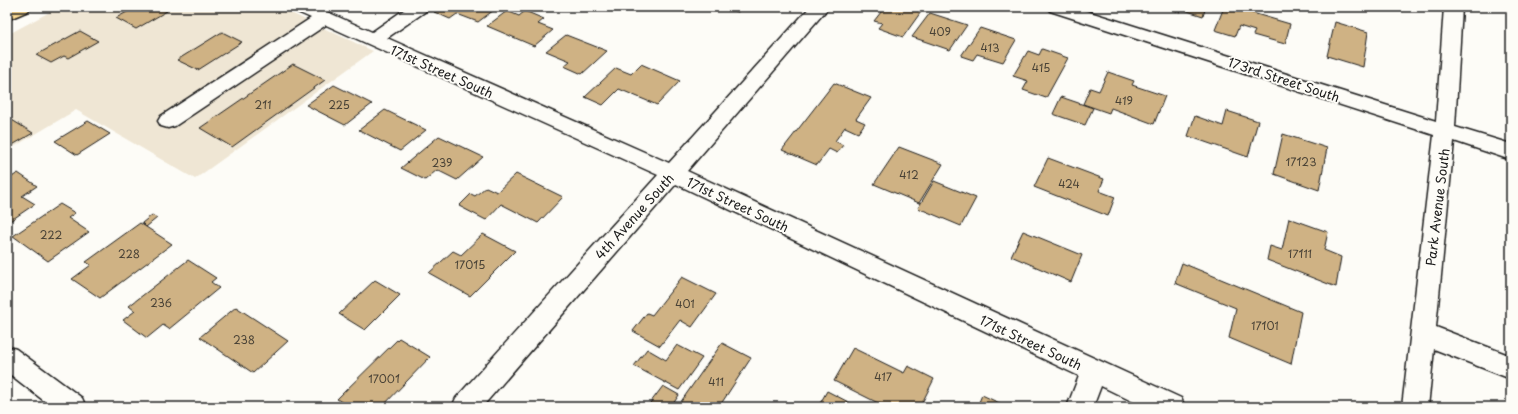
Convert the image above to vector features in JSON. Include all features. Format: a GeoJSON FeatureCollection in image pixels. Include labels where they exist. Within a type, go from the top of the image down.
{"type":"FeatureCollection","features":[{"type":"Feature","properties":{"kind":"main road"},"geometry":{"type":"LineString","coordinates":[[7,15],[22,7]]}},
{"type":"Feature","properties":{"kind":"street","name":"171st Street South"},"geometry":{"type":"LineString","coordinates":[[300,7],[672,173],[1172,407]]}},
{"type":"Feature","properties":{"kind":"street"},"geometry":{"type":"LineString","coordinates":[[372,40],[420,7]]}},
{"type":"Feature","properties":{"kind":"street","name":"4th Avenue South"},"geometry":{"type":"LineString","coordinates":[[465,407],[820,7]]}},
{"type":"Feature","properties":{"kind":"street","name":"173rd Street South"},"geometry":{"type":"LineString","coordinates":[[1056,7],[1511,152]]}},
{"type":"Feature","properties":{"kind":"street","name":"Park Avenue South"},"geometry":{"type":"LineString","coordinates":[[1415,407],[1445,131],[1453,7]]}},
{"type":"Feature","properties":{"kind":"street"},"geometry":{"type":"LineString","coordinates":[[168,121],[324,18]]}},
{"type":"Feature","properties":{"kind":"street"},"geometry":{"type":"LineString","coordinates":[[1422,333],[1511,368]]}},
{"type":"Feature","properties":{"kind":"street"},"geometry":{"type":"LineString","coordinates":[[7,356],[73,407]]}},
{"type":"Feature","properties":{"kind":"street"},"geometry":{"type":"LineString","coordinates":[[1080,407],[1094,371]]}},
{"type":"Feature","properties":{"kind":"shaded area"},"geometry":{"type":"Polygon","coordinates":[[[59,7],[278,7],[373,51],[195,179],[76,110],[7,151],[7,35],[59,7]]]}},
{"type":"Feature","properties":{"kind":"building"},"geometry":{"type":"Polygon","coordinates":[[[136,7],[159,7],[167,11],[136,29],[116,18],[136,7]]]}},
{"type":"Feature","properties":{"kind":"building"},"geometry":{"type":"Polygon","coordinates":[[[441,7],[498,7],[478,22],[457,14],[450,19],[434,12],[441,7]]]}},
{"type":"Feature","properties":{"kind":"building"},"geometry":{"type":"Polygon","coordinates":[[[725,7],[742,7],[738,12],[725,7]]]}},
{"type":"Feature","properties":{"kind":"building"},"geometry":{"type":"Polygon","coordinates":[[[885,7],[917,7],[923,9],[903,37],[878,28],[882,23],[874,21],[885,7]]]}},
{"type":"Feature","properties":{"kind":"building"},"geometry":{"type":"Polygon","coordinates":[[[1162,7],[1206,7],[1203,16],[1181,9],[1180,12],[1162,7]]]}},
{"type":"Feature","properties":{"kind":"building"},"geometry":{"type":"Polygon","coordinates":[[[1224,7],[1232,7],[1290,24],[1285,44],[1253,35],[1255,31],[1239,26],[1235,36],[1215,30],[1224,7]]]}},
{"type":"Feature","properties":{"kind":"building"},"geometry":{"type":"Polygon","coordinates":[[[507,11],[519,16],[525,11],[544,19],[538,24],[553,30],[534,46],[487,26],[507,11]]]}},
{"type":"Feature","properties":{"kind":"building"},"geometry":{"type":"Polygon","coordinates":[[[930,13],[967,25],[950,50],[912,37],[930,13]]]}},
{"type":"Feature","properties":{"kind":"building"},"geometry":{"type":"Polygon","coordinates":[[[1335,22],[1368,32],[1363,67],[1327,56],[1335,22]]]}},
{"type":"Feature","properties":{"kind":"building"},"geometry":{"type":"Polygon","coordinates":[[[980,28],[1016,40],[1003,62],[977,54],[973,60],[961,56],[980,28]]]}},
{"type":"Feature","properties":{"kind":"building"},"geometry":{"type":"Polygon","coordinates":[[[80,31],[98,41],[68,58],[64,56],[51,63],[36,55],[80,31]]]}},
{"type":"Feature","properties":{"kind":"building"},"geometry":{"type":"Polygon","coordinates":[[[222,32],[242,42],[198,70],[177,60],[222,32]]]}},
{"type":"Feature","properties":{"kind":"building"},"geometry":{"type":"Polygon","coordinates":[[[566,35],[607,51],[582,74],[564,66],[570,61],[546,51],[566,35]]]}},
{"type":"Feature","properties":{"kind":"building"},"geometry":{"type":"Polygon","coordinates":[[[1042,49],[1068,58],[1046,98],[1023,90],[1028,81],[1013,76],[1028,51],[1039,55],[1042,49]]]}},
{"type":"Feature","properties":{"kind":"building"},"geometry":{"type":"Polygon","coordinates":[[[293,64],[325,80],[232,147],[200,128],[293,64]]]}},
{"type":"Feature","properties":{"kind":"building"},"geometry":{"type":"Polygon","coordinates":[[[641,64],[680,81],[657,105],[619,89],[603,105],[585,97],[616,68],[631,74],[641,64]]]}},
{"type":"Feature","properties":{"kind":"building"},"geometry":{"type":"Polygon","coordinates":[[[1108,72],[1134,81],[1132,85],[1165,96],[1154,124],[1111,108],[1109,113],[1083,104],[1090,88],[1099,91],[1108,72]]]}},
{"type":"Feature","properties":{"kind":"building"},"geometry":{"type":"Polygon","coordinates":[[[834,83],[871,98],[856,119],[865,123],[858,133],[845,127],[835,141],[843,145],[837,153],[829,149],[817,165],[782,150],[834,83]]]}},
{"type":"Feature","properties":{"kind":"building"},"geometry":{"type":"Polygon","coordinates":[[[334,85],[372,104],[345,125],[306,105],[334,85]]]}},
{"type":"Feature","properties":{"kind":"building"},"geometry":{"type":"Polygon","coordinates":[[[1061,97],[1093,108],[1085,125],[1053,114],[1061,97]]]}},
{"type":"Feature","properties":{"kind":"building"},"geometry":{"type":"Polygon","coordinates":[[[385,110],[426,130],[400,151],[359,130],[385,110]]]}},
{"type":"Feature","properties":{"kind":"building"},"geometry":{"type":"Polygon","coordinates":[[[1227,111],[1258,121],[1248,157],[1188,136],[1195,116],[1223,126],[1227,111]]]}},
{"type":"Feature","properties":{"kind":"building"},"geometry":{"type":"Polygon","coordinates":[[[7,117],[33,133],[9,147],[7,146],[7,117]]]}},
{"type":"Feature","properties":{"kind":"building"},"geometry":{"type":"Polygon","coordinates":[[[88,121],[110,134],[77,155],[55,141],[88,121]]]}},
{"type":"Feature","properties":{"kind":"building"},"geometry":{"type":"Polygon","coordinates":[[[1283,134],[1327,148],[1319,190],[1274,174],[1283,134]]]}},
{"type":"Feature","properties":{"kind":"building"},"geometry":{"type":"Polygon","coordinates":[[[439,136],[483,157],[457,180],[437,170],[425,180],[401,168],[439,136]]]}},
{"type":"Feature","properties":{"kind":"building"},"geometry":{"type":"Polygon","coordinates":[[[899,147],[943,164],[919,203],[874,184],[899,147]]]}},
{"type":"Feature","properties":{"kind":"building"},"geometry":{"type":"Polygon","coordinates":[[[1048,158],[1104,179],[1099,191],[1115,197],[1108,216],[1034,187],[1048,158]]]}},
{"type":"Feature","properties":{"kind":"building"},"geometry":{"type":"Polygon","coordinates":[[[18,173],[37,186],[22,196],[35,204],[7,223],[7,180],[18,173]]]}},
{"type":"Feature","properties":{"kind":"building"},"geometry":{"type":"Polygon","coordinates":[[[516,174],[563,197],[538,223],[501,204],[486,220],[459,206],[471,194],[475,196],[486,187],[497,192],[516,174]]]}},
{"type":"Feature","properties":{"kind":"building"},"geometry":{"type":"Polygon","coordinates":[[[934,181],[976,198],[961,226],[918,208],[934,181]]]}},
{"type":"Feature","properties":{"kind":"building"},"geometry":{"type":"Polygon","coordinates":[[[60,204],[75,213],[68,218],[89,232],[48,261],[13,236],[60,204]]]}},
{"type":"Feature","properties":{"kind":"building"},"geometry":{"type":"Polygon","coordinates":[[[152,215],[157,218],[146,227],[142,223],[152,215]]]}},
{"type":"Feature","properties":{"kind":"building"},"geometry":{"type":"Polygon","coordinates":[[[1289,218],[1328,232],[1324,250],[1341,257],[1336,287],[1267,260],[1270,246],[1282,250],[1289,218]]]}},
{"type":"Feature","properties":{"kind":"building"},"geometry":{"type":"Polygon","coordinates":[[[140,223],[172,244],[100,298],[72,279],[91,265],[86,262],[140,223]]]}},
{"type":"Feature","properties":{"kind":"building"},"geometry":{"type":"Polygon","coordinates":[[[1023,231],[1082,255],[1071,282],[1011,256],[1023,231]]]}},
{"type":"Feature","properties":{"kind":"building"},"geometry":{"type":"Polygon","coordinates":[[[483,234],[515,251],[470,296],[429,273],[453,251],[461,255],[483,234]]]}},
{"type":"Feature","properties":{"kind":"building"},"geometry":{"type":"Polygon","coordinates":[[[188,260],[216,278],[211,282],[219,288],[169,329],[163,325],[147,338],[123,320],[135,311],[129,306],[188,260]]]}},
{"type":"Feature","properties":{"kind":"building"},"geometry":{"type":"Polygon","coordinates":[[[1182,263],[1301,312],[1291,364],[1229,338],[1236,308],[1175,283],[1182,263]]]}},
{"type":"Feature","properties":{"kind":"building"},"geometry":{"type":"Polygon","coordinates":[[[682,277],[716,294],[692,327],[680,320],[660,346],[633,331],[647,313],[652,315],[682,277]]]}},
{"type":"Feature","properties":{"kind":"building"},"geometry":{"type":"Polygon","coordinates":[[[375,280],[400,295],[365,330],[339,314],[375,280]]]}},
{"type":"Feature","properties":{"kind":"building"},"geometry":{"type":"Polygon","coordinates":[[[236,307],[288,341],[253,373],[200,337],[236,307]]]}},
{"type":"Feature","properties":{"kind":"building"},"geometry":{"type":"Polygon","coordinates":[[[399,338],[430,357],[382,407],[349,407],[337,399],[399,338]]]}},
{"type":"Feature","properties":{"kind":"building"},"geometry":{"type":"Polygon","coordinates":[[[722,343],[751,358],[719,407],[687,407],[680,403],[722,343]]]}},
{"type":"Feature","properties":{"kind":"building"},"geometry":{"type":"Polygon","coordinates":[[[677,345],[702,358],[679,390],[634,366],[647,349],[666,360],[677,345]]]}},
{"type":"Feature","properties":{"kind":"building"},"geometry":{"type":"Polygon","coordinates":[[[853,348],[904,373],[908,366],[934,379],[920,407],[886,407],[834,381],[853,348]]]}},
{"type":"Feature","properties":{"kind":"building"},"geometry":{"type":"Polygon","coordinates":[[[663,386],[679,395],[671,407],[647,407],[663,386]]]}},
{"type":"Feature","properties":{"kind":"building"},"geometry":{"type":"Polygon","coordinates":[[[827,391],[858,407],[818,407],[827,391]]]}},
{"type":"Feature","properties":{"kind":"building"},"geometry":{"type":"Polygon","coordinates":[[[982,395],[1008,407],[977,407],[982,395]]]}}]}
